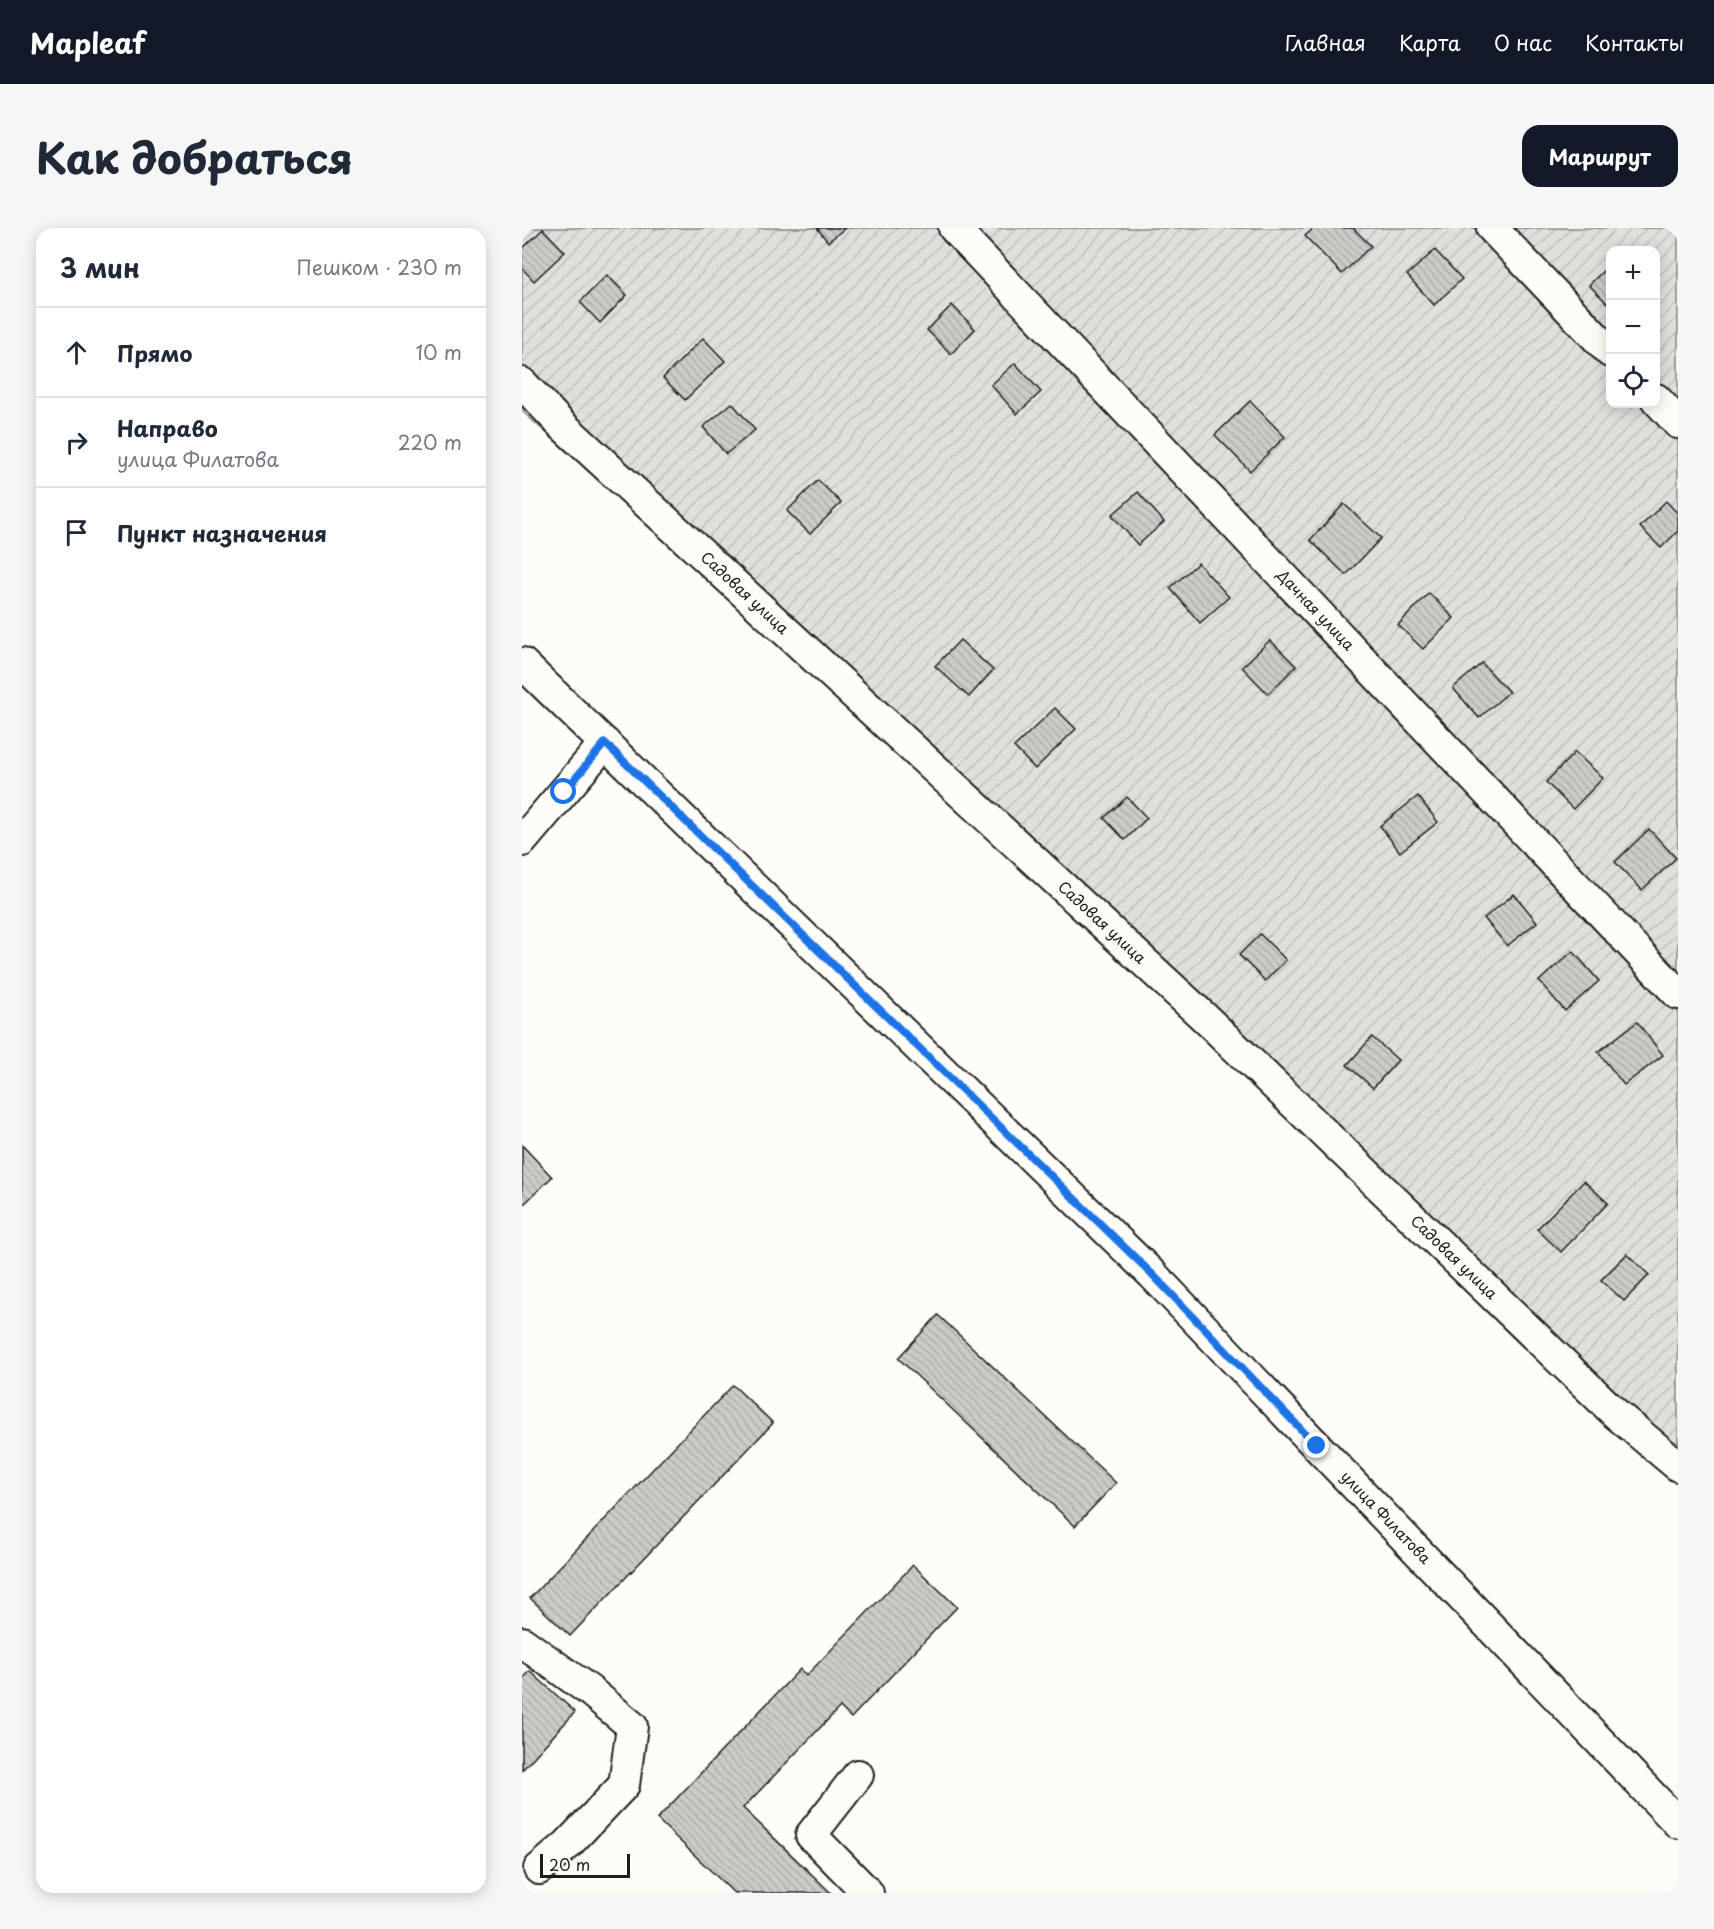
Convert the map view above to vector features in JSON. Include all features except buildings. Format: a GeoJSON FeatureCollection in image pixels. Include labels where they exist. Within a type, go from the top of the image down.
{"type":"FeatureCollection","features":[{"type":"Feature","properties":{"kind":"street","name":"Дачная улица"},"geometry":{"type":"LineString","coordinates":[[954,228],[1678,994]]}},
{"type":"Feature","properties":{"kind":"street"},"geometry":{"type":"LineString","coordinates":[[1492,228],[1606,347]]}},
{"type":"Feature","properties":{"kind":"street","name":"Садовая улица"},"geometry":{"type":"LineString","coordinates":[[522,383],[561,424],[1205,1018],[1616,1413],[1678,1467]]}},
{"type":"Feature","properties":{"kind":"street"},"geometry":{"type":"LineString","coordinates":[[1660,403],[1678,423]]}},
{"type":"Feature","properties":{"kind":"street","name":"улица Филатова"},"geometry":{"type":"LineString","coordinates":[[522,663],[1153,1275],[1678,1823]]}},
{"type":"Feature","properties":{"kind":"street"},"geometry":{"type":"LineString","coordinates":[[522,841],[605,743]]}},
{"type":"Feature","properties":{"kind":"street"},"geometry":{"type":"LineString","coordinates":[[522,1642],[590,1691],[632,1726],[624,1785],[567,1845],[539,1869]]}},
{"type":"Feature","properties":{"kind":"street"},"geometry":{"type":"LineString","coordinates":[[858,1775],[811,1834],[868,1893]]}},
{"type":"Feature","properties":{"kind":"shaded area"},"geometry":{"type":"Polygon","coordinates":[[[522,228],[1678,228],[1678,1462],[522,411],[522,228]]]}},
{"type":"Feature","properties":{"kind":"route"},"geometry":{"type":"LineString","coordinates":[[564,792],[605,743],[1153,1275],[1317,1446]]}}]}
